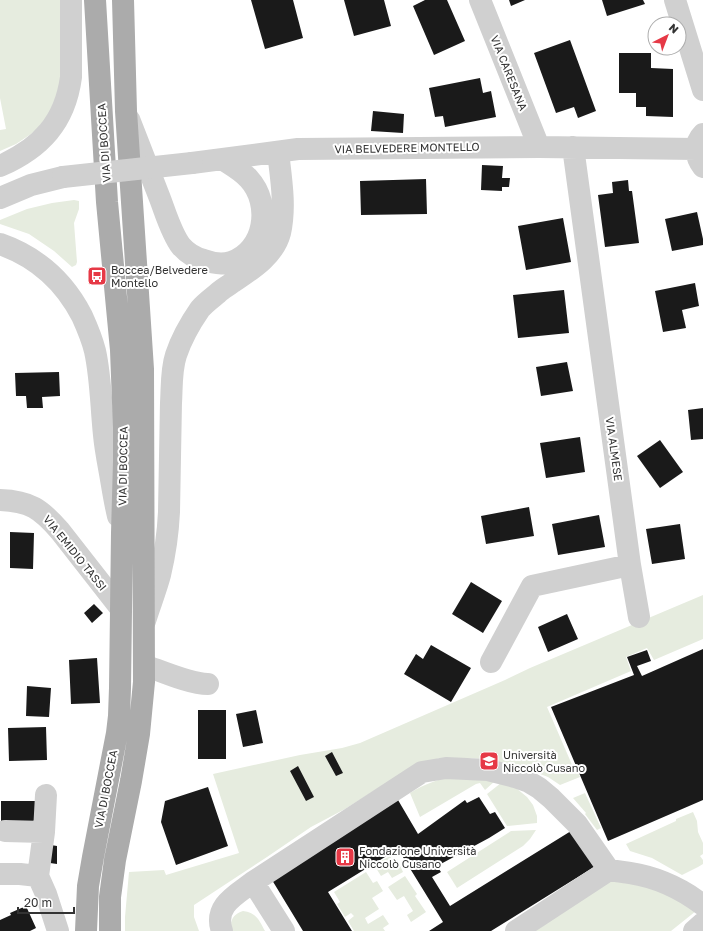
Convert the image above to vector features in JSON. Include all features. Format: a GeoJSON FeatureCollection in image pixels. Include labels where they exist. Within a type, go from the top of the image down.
{"type":"FeatureCollection","features":[{"type":"Feature","properties":{"kind":"main road","name":"VIA DI BOCCEA"},"geometry":{"type":"LineString","coordinates":[[86,931],[90,871],[119,716],[124,461],[121,350],[108,202],[95,0]]}},
{"type":"Feature","properties":{"kind":"main road","name":"VIA DI BOCCEA"},"geometry":{"type":"LineString","coordinates":[[110,931],[109,913],[115,860],[131,781],[143,701],[145,622],[143,369],[126,111],[124,0]]}},
{"type":"Feature","properties":{"kind":"street"},"geometry":{"type":"LineString","coordinates":[[0,166],[23,154],[38,143],[55,124],[65,104],[71,78],[71,0]]}},
{"type":"Feature","properties":{"kind":"street","name":"VIA CARESANA"},"geometry":{"type":"LineString","coordinates":[[480,0],[538,147]]}},
{"type":"Feature","properties":{"kind":"street"},"geometry":{"type":"LineString","coordinates":[[675,0],[703,90]]}},
{"type":"Feature","properties":{"kind":"street"},"geometry":{"type":"LineString","coordinates":[[126,111],[166,216],[180,245],[192,256],[215,264],[230,263],[247,252],[257,240],[262,225],[263,215],[260,197],[256,188],[241,171],[222,159]]}},
{"type":"Feature","properties":{"kind":"street","name":"VIA BELVEDERE MONTELLO"},"geometry":{"type":"LineString","coordinates":[[0,198],[31,185],[63,177],[192,163],[298,149],[572,147],[701,150]]}},
{"type":"Feature","properties":{"kind":"street","name":"VIA ALMESE"},"geometry":{"type":"LineString","coordinates":[[572,147],[630,565],[639,617]]}},
{"type":"Feature","properties":{"kind":"street"},"geometry":{"type":"LineString","coordinates":[[145,622],[160,574],[167,535],[169,512],[172,372],[176,355],[182,339],[201,308],[219,292],[263,260],[277,241],[280,234],[282,214],[282,188],[278,152]]}},
{"type":"Feature","properties":{"kind":"street"},"geometry":{"type":"LineString","coordinates":[[0,244],[31,258],[58,280],[79,310],[92,338],[97,363],[104,438],[115,504],[122,533]]}},
{"type":"Feature","properties":{"kind":"street","name":"VIA EMIDIO TASSI"},"geometry":{"type":"LineString","coordinates":[[0,500],[26,504],[41,511],[60,532],[121,609]]}},
{"type":"Feature","properties":{"kind":"street"},"geometry":{"type":"LineString","coordinates":[[491,662],[532,586],[630,565]]}},
{"type":"Feature","properties":{"kind":"street"},"geometry":{"type":"LineString","coordinates":[[144,664],[178,677],[202,684],[208,684]]}},
{"type":"Feature","properties":{"kind":"street"},"geometry":{"type":"LineString","coordinates":[[222,931],[220,926],[220,917],[222,908],[229,900],[422,772],[446,768],[488,770],[515,777],[529,782],[539,788],[577,824],[609,870]]}},
{"type":"Feature","properties":{"kind":"street"},"geometry":{"type":"LineString","coordinates":[[46,795],[44,832],[38,876],[46,894],[58,931]]}},
{"type":"Feature","properties":{"kind":"street"},"geometry":{"type":"LineString","coordinates":[[5,831],[44,832]]}},
{"type":"Feature","properties":{"kind":"street"},"geometry":{"type":"LineString","coordinates":[[516,931],[609,870],[651,878],[684,892],[703,905]]}},
{"type":"Feature","properties":{"kind":"street"},"geometry":{"type":"LineString","coordinates":[[0,874],[38,876]]}},
{"type":"Feature","properties":{"kind":"street"},"geometry":{"type":"LineString","coordinates":[[254,882],[284,931]]}},
{"type":"Feature","properties":{"kind":"street"},"geometry":{"type":"LineString","coordinates":[[694,931],[703,923]]}},
{"type":"Feature","properties":{"kind":"shaded area"},"geometry":{"type":"Polygon","coordinates":[[[0,0],[60,0],[64,70],[61,90],[42,126],[16,144],[0,151],[0,130],[6,129],[0,98],[0,0]]]}},
{"type":"Feature","properties":{"kind":"shaded area"},"geometry":{"type":"Polygon","coordinates":[[[74,200],[79,201],[79,209],[74,223],[77,262],[76,265],[72,267],[54,251],[29,234],[0,224],[0,220],[27,209],[74,200]]]}},
{"type":"Feature","properties":{"kind":"shaded area"},"geometry":{"type":"Polygon","coordinates":[[[703,595],[703,639],[654,660],[647,648],[626,657],[631,671],[547,707],[573,767],[575,766],[580,777],[560,785],[548,777],[521,767],[484,759],[439,758],[383,785],[345,809],[311,827],[194,905],[194,917],[199,931],[125,931],[129,872],[164,870],[166,875],[239,853],[213,774],[360,743],[530,668],[703,595]]]}},
{"type":"Feature","properties":{"kind":"shaded area"},"geometry":{"type":"Polygon","coordinates":[[[453,776],[495,781],[485,790],[480,783],[476,784],[420,817],[410,793],[441,779],[453,776]]]}},
{"type":"Feature","properties":{"kind":"shaded area"},"geometry":{"type":"Polygon","coordinates":[[[501,783],[516,788],[527,797],[533,805],[537,816],[537,823],[507,826],[487,794],[501,783]]]}},
{"type":"Feature","properties":{"kind":"shaded area"},"geometry":{"type":"Polygon","coordinates":[[[585,793],[601,828],[597,830],[585,814],[586,813],[573,798],[585,793]]]}},
{"type":"Feature","properties":{"kind":"shaded area"},"geometry":{"type":"Polygon","coordinates":[[[693,812],[697,821],[698,832],[703,843],[703,854],[700,856],[703,860],[703,864],[682,875],[652,858],[630,851],[626,844],[676,821],[676,819],[693,812]]]}},
{"type":"Feature","properties":{"kind":"shaded area"},"geometry":{"type":"Polygon","coordinates":[[[536,830],[523,846],[457,888],[447,872],[511,831],[536,830]]]}},
{"type":"Feature","properties":{"kind":"shaded area"},"geometry":{"type":"Polygon","coordinates":[[[390,856],[393,861],[397,859],[403,872],[392,878],[388,872],[381,876],[376,868],[383,864],[381,861],[390,856]]]}},
{"type":"Feature","properties":{"kind":"shaded area"},"geometry":{"type":"Polygon","coordinates":[[[366,872],[373,883],[377,881],[383,891],[372,898],[379,909],[365,918],[368,924],[383,915],[389,924],[383,928],[385,931],[354,931],[348,921],[354,916],[351,913],[345,917],[337,904],[340,902],[334,892],[366,872]]]}},
{"type":"Feature","properties":{"kind":"shaded area"},"geometry":{"type":"Polygon","coordinates":[[[405,876],[417,894],[415,896],[426,912],[411,922],[407,915],[413,911],[404,896],[397,900],[388,887],[405,876]]]}},
{"type":"Feature","properties":{"kind":"shaded area"},"geometry":{"type":"Polygon","coordinates":[[[616,879],[664,890],[696,911],[671,931],[535,931],[608,881],[616,879]]]}},
{"type":"Feature","properties":{"kind":"shaded area"},"geometry":{"type":"Polygon","coordinates":[[[243,911],[255,915],[265,931],[232,931],[231,924],[234,916],[243,911]]]}},
{"type":"Feature","properties":{"kind":"building"},"geometry":{"type":"Polygon","coordinates":[[[251,0],[293,0],[303,38],[265,49],[251,0]]]}},
{"type":"Feature","properties":{"kind":"building"},"geometry":{"type":"Polygon","coordinates":[[[344,0],[384,0],[391,26],[354,36],[344,0]]]}},
{"type":"Feature","properties":{"kind":"building"},"geometry":{"type":"Polygon","coordinates":[[[425,0],[447,0],[465,41],[434,55],[413,6],[425,0]]]}},
{"type":"Feature","properties":{"kind":"building"},"geometry":{"type":"Polygon","coordinates":[[[509,0],[525,0],[511,6],[509,0]]]}},
{"type":"Feature","properties":{"kind":"building"},"geometry":{"type":"Polygon","coordinates":[[[602,0],[643,0],[645,4],[607,16],[602,0]]]}},
{"type":"Feature","properties":{"kind":"building"},"geometry":{"type":"Polygon","coordinates":[[[570,40],[596,111],[578,118],[574,107],[556,113],[534,53],[570,40]]]}},
{"type":"Feature","properties":{"kind":"building"},"geometry":{"type":"Polygon","coordinates":[[[619,53],[647,53],[647,56],[651,56],[651,68],[673,69],[673,117],[646,116],[646,107],[636,107],[636,93],[619,93],[619,53]]]}},
{"type":"Feature","properties":{"kind":"building"},"geometry":{"type":"Polygon","coordinates":[[[480,78],[483,93],[491,91],[496,117],[445,127],[443,116],[435,117],[429,88],[480,78]]]}},
{"type":"Feature","properties":{"kind":"building"},"geometry":{"type":"Polygon","coordinates":[[[373,111],[404,114],[403,133],[371,131],[373,111]]]}},
{"type":"Feature","properties":{"kind":"building"},"geometry":{"type":"Polygon","coordinates":[[[482,165],[503,166],[502,178],[510,178],[509,187],[502,187],[502,191],[481,190],[482,165]]]}},
{"type":"Feature","properties":{"kind":"building"},"geometry":{"type":"Polygon","coordinates":[[[426,179],[427,214],[361,215],[360,181],[426,179]]]}},
{"type":"Feature","properties":{"kind":"building"},"geometry":{"type":"Polygon","coordinates":[[[628,180],[629,191],[632,191],[639,243],[605,247],[598,195],[613,193],[612,182],[628,180]]]}},
{"type":"Feature","properties":{"kind":"building"},"geometry":{"type":"Polygon","coordinates":[[[697,212],[703,245],[672,251],[665,219],[697,212]]]}},
{"type":"Feature","properties":{"kind":"building"},"geometry":{"type":"Polygon","coordinates":[[[563,218],[571,262],[526,270],[518,226],[563,218]]]}},
{"type":"Feature","properties":{"kind":"building"},"geometry":{"type":"Polygon","coordinates":[[[695,283],[699,306],[682,310],[686,328],[663,332],[655,291],[695,283]]]}},
{"type":"Feature","properties":{"kind":"building"},"geometry":{"type":"Polygon","coordinates":[[[564,290],[569,333],[518,338],[513,295],[564,290]]]}},
{"type":"Feature","properties":{"kind":"building"},"geometry":{"type":"Polygon","coordinates":[[[567,362],[573,391],[541,396],[536,367],[567,362]]]}},
{"type":"Feature","properties":{"kind":"building"},"geometry":{"type":"Polygon","coordinates":[[[59,372],[60,396],[42,397],[43,408],[27,408],[26,396],[16,396],[15,373],[59,372]]]}},
{"type":"Feature","properties":{"kind":"building"},"geometry":{"type":"Polygon","coordinates":[[[703,408],[703,439],[691,440],[688,410],[703,408]]]}},
{"type":"Feature","properties":{"kind":"building"},"geometry":{"type":"Polygon","coordinates":[[[580,437],[585,472],[546,478],[540,443],[580,437]]]}},
{"type":"Feature","properties":{"kind":"building"},"geometry":{"type":"Polygon","coordinates":[[[660,440],[683,472],[660,488],[637,456],[660,440]]]}},
{"type":"Feature","properties":{"kind":"building"},"geometry":{"type":"Polygon","coordinates":[[[529,507],[534,536],[486,544],[481,516],[529,507]]]}},
{"type":"Feature","properties":{"kind":"building"},"geometry":{"type":"Polygon","coordinates":[[[599,515],[605,547],[558,555],[552,524],[599,515]]]}},
{"type":"Feature","properties":{"kind":"building"},"geometry":{"type":"Polygon","coordinates":[[[680,524],[685,559],[652,564],[646,529],[680,524]]]}},
{"type":"Feature","properties":{"kind":"building"},"geometry":{"type":"Polygon","coordinates":[[[10,532],[34,533],[33,569],[10,568],[10,532]]]}},
{"type":"Feature","properties":{"kind":"building"},"geometry":{"type":"Polygon","coordinates":[[[471,582],[502,601],[483,633],[452,614],[471,582]]]}},
{"type":"Feature","properties":{"kind":"building"},"geometry":{"type":"Polygon","coordinates":[[[94,604],[103,613],[92,623],[84,613],[94,604]]]}},
{"type":"Feature","properties":{"kind":"building"},"geometry":{"type":"Polygon","coordinates":[[[567,614],[578,639],[548,652],[538,627],[567,614]]]}},
{"type":"Feature","properties":{"kind":"building"},"geometry":{"type":"Polygon","coordinates":[[[431,645],[471,668],[451,702],[404,674],[416,654],[423,659],[431,645]]]}},
{"type":"Feature","properties":{"kind":"building"},"geometry":{"type":"Polygon","coordinates":[[[703,649],[703,800],[608,841],[551,707],[634,675],[627,657],[647,650],[651,661],[637,666],[642,676],[703,649]]]}},
{"type":"Feature","properties":{"kind":"building"},"geometry":{"type":"Polygon","coordinates":[[[97,658],[100,703],[71,704],[69,660],[97,658]]]}},
{"type":"Feature","properties":{"kind":"building"},"geometry":{"type":"Polygon","coordinates":[[[27,686],[51,688],[49,717],[26,716],[27,686]]]}},
{"type":"Feature","properties":{"kind":"building"},"geometry":{"type":"Polygon","coordinates":[[[198,710],[226,710],[226,759],[198,759],[198,710]]]}},
{"type":"Feature","properties":{"kind":"building"},"geometry":{"type":"Polygon","coordinates":[[[256,710],[263,743],[243,747],[236,714],[256,710]]]}},
{"type":"Feature","properties":{"kind":"building"},"geometry":{"type":"Polygon","coordinates":[[[46,727],[47,760],[9,761],[8,728],[46,727]]]}},
{"type":"Feature","properties":{"kind":"building"},"geometry":{"type":"Polygon","coordinates":[[[332,752],[343,773],[336,776],[325,756],[332,752]]]}},
{"type":"Feature","properties":{"kind":"building"},"geometry":{"type":"Polygon","coordinates":[[[298,766],[314,797],[306,801],[290,771],[298,766]]]}},
{"type":"Feature","properties":{"kind":"building"},"geometry":{"type":"Polygon","coordinates":[[[208,787],[228,846],[176,865],[161,822],[165,801],[208,787]]]}},
{"type":"Feature","properties":{"kind":"building","name":"Fondazione Università Niccolò Cusano"},"geometry":{"type":"Polygon","coordinates":[[[479,797],[490,814],[495,812],[505,828],[437,866],[441,872],[432,877],[450,906],[571,831],[594,867],[491,931],[429,931],[443,922],[398,849],[328,892],[352,931],[303,931],[272,880],[398,800],[418,834],[465,800],[467,803],[479,797]]]}},
{"type":"Feature","properties":{"kind":"building"},"geometry":{"type":"Polygon","coordinates":[[[1,801],[40,801],[41,827],[1,828],[1,801]]]}},
{"type":"Feature","properties":{"kind":"building"},"geometry":{"type":"Polygon","coordinates":[[[51,845],[57,846],[57,864],[50,863],[51,845]]]}},
{"type":"Feature","properties":{"kind":"building"},"geometry":{"type":"Polygon","coordinates":[[[26,906],[36,928],[30,931],[0,931],[0,920],[11,915],[10,913],[26,906]]]}},
{"type":"Feature","properties":{"kind":"place","name":"Boccea/Belvedere Montello"},"geometry":{"type":"Point","coordinates":[97,276]}},
{"type":"Feature","properties":{"kind":"place","name":"Università Niccolò Cusano"},"geometry":{"type":"Point","coordinates":[489,761]}},
{"type":"Feature","properties":{"kind":"place","name":"Fondazione Università Niccolò Cusano"},"geometry":{"type":"Point","coordinates":[345,857]}}]}
